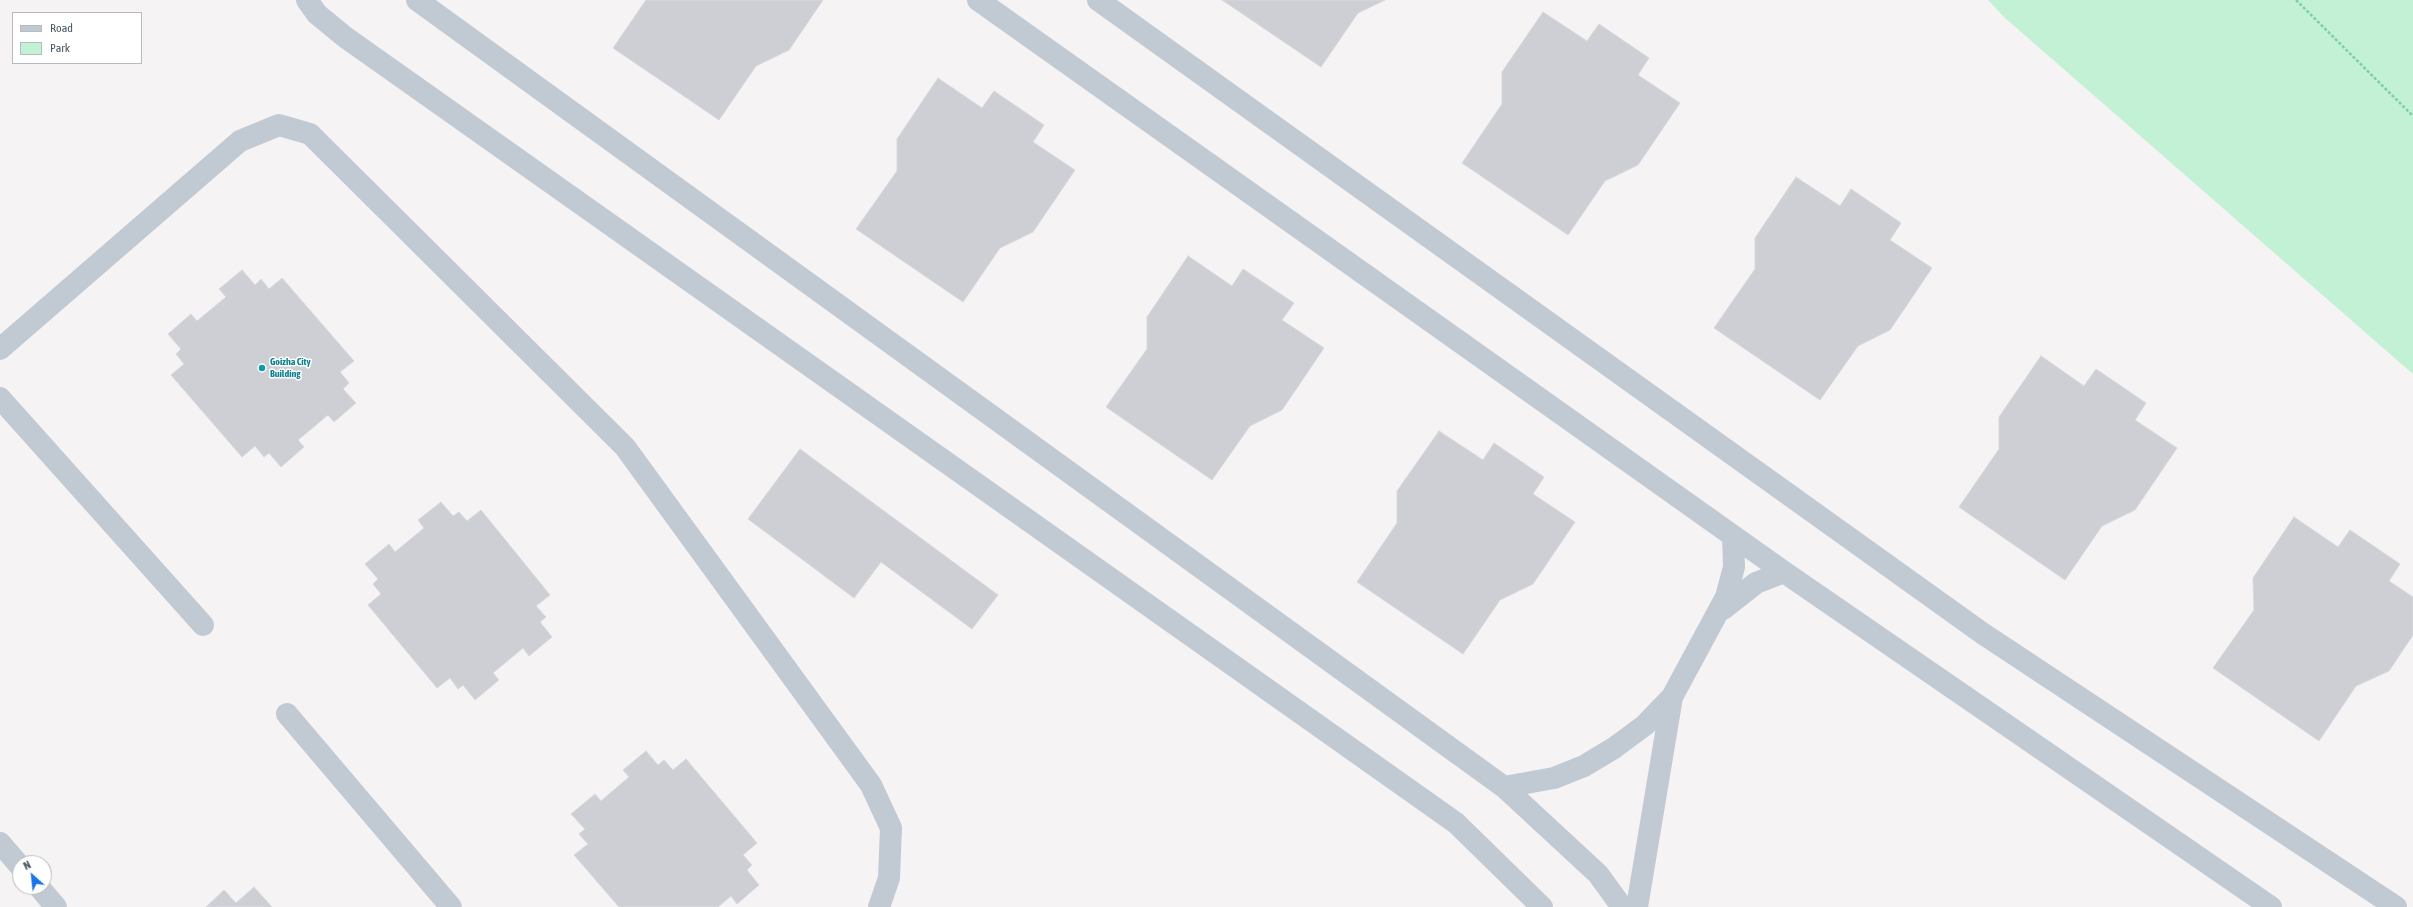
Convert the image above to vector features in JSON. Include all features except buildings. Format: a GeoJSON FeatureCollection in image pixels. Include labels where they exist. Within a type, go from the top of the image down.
{"type":"FeatureCollection","features":[{"type":"Feature","properties":{"kind":"street"},"geometry":{"type":"LineString","coordinates":[[307,0],[317,14],[345,37],[1456,823],[1542,907]]}},
{"type":"Feature","properties":{"kind":"street"},"geometry":{"type":"LineString","coordinates":[[417,0],[1504,786],[1598,874],[1622,907]]}},
{"type":"Feature","properties":{"kind":"street"},"geometry":{"type":"LineString","coordinates":[[978,0],[1732,536],[2271,907]]}},
{"type":"Feature","properties":{"kind":"street"},"geometry":{"type":"LineString","coordinates":[[1098,0],[1982,633],[2396,907]]}},
{"type":"Feature","properties":{"kind":"street"},"geometry":{"type":"LineString","coordinates":[[0,349],[240,141],[279,125],[310,134],[626,447],[871,785],[891,828],[889,878],[879,907]]}},
{"type":"Feature","properties":{"kind":"street"},"geometry":{"type":"LineString","coordinates":[[0,398],[203,625]]}},
{"type":"Feature","properties":{"kind":"street"},"geometry":{"type":"LineString","coordinates":[[1504,786],[1554,778],[1584,766],[1614,748],[1645,725],[1672,697],[1720,611],[1732,575],[1732,536]]}},
{"type":"Feature","properties":{"kind":"street"},"geometry":{"type":"LineString","coordinates":[[1720,611],[1750,587],[1784,572]]}},
{"type":"Feature","properties":{"kind":"street"},"geometry":{"type":"LineString","coordinates":[[1637,907],[1672,697]]}},
{"type":"Feature","properties":{"kind":"street"},"geometry":{"type":"LineString","coordinates":[[287,714],[451,907]]}},
{"type":"Feature","properties":{"kind":"street"},"geometry":{"type":"LineString","coordinates":[[0,843],[12,857]]}},
{"type":"Feature","properties":{"kind":"street"},"geometry":{"type":"LineString","coordinates":[[46,895],[56,907]]}},
{"type":"Feature","properties":{"kind":"path"},"geometry":{"type":"LineString","coordinates":[[2296,0],[2413,116]]}},
{"type":"Feature","properties":{"kind":"green space"},"geometry":{"type":"Polygon","coordinates":[[[1988,0],[2413,0],[2413,374],[2004,17],[1988,0]]]}},
{"type":"Feature","properties":{"kind":"place","name":"Goizha City Building"},"geometry":{"type":"Point","coordinates":[262,368]}}]}
